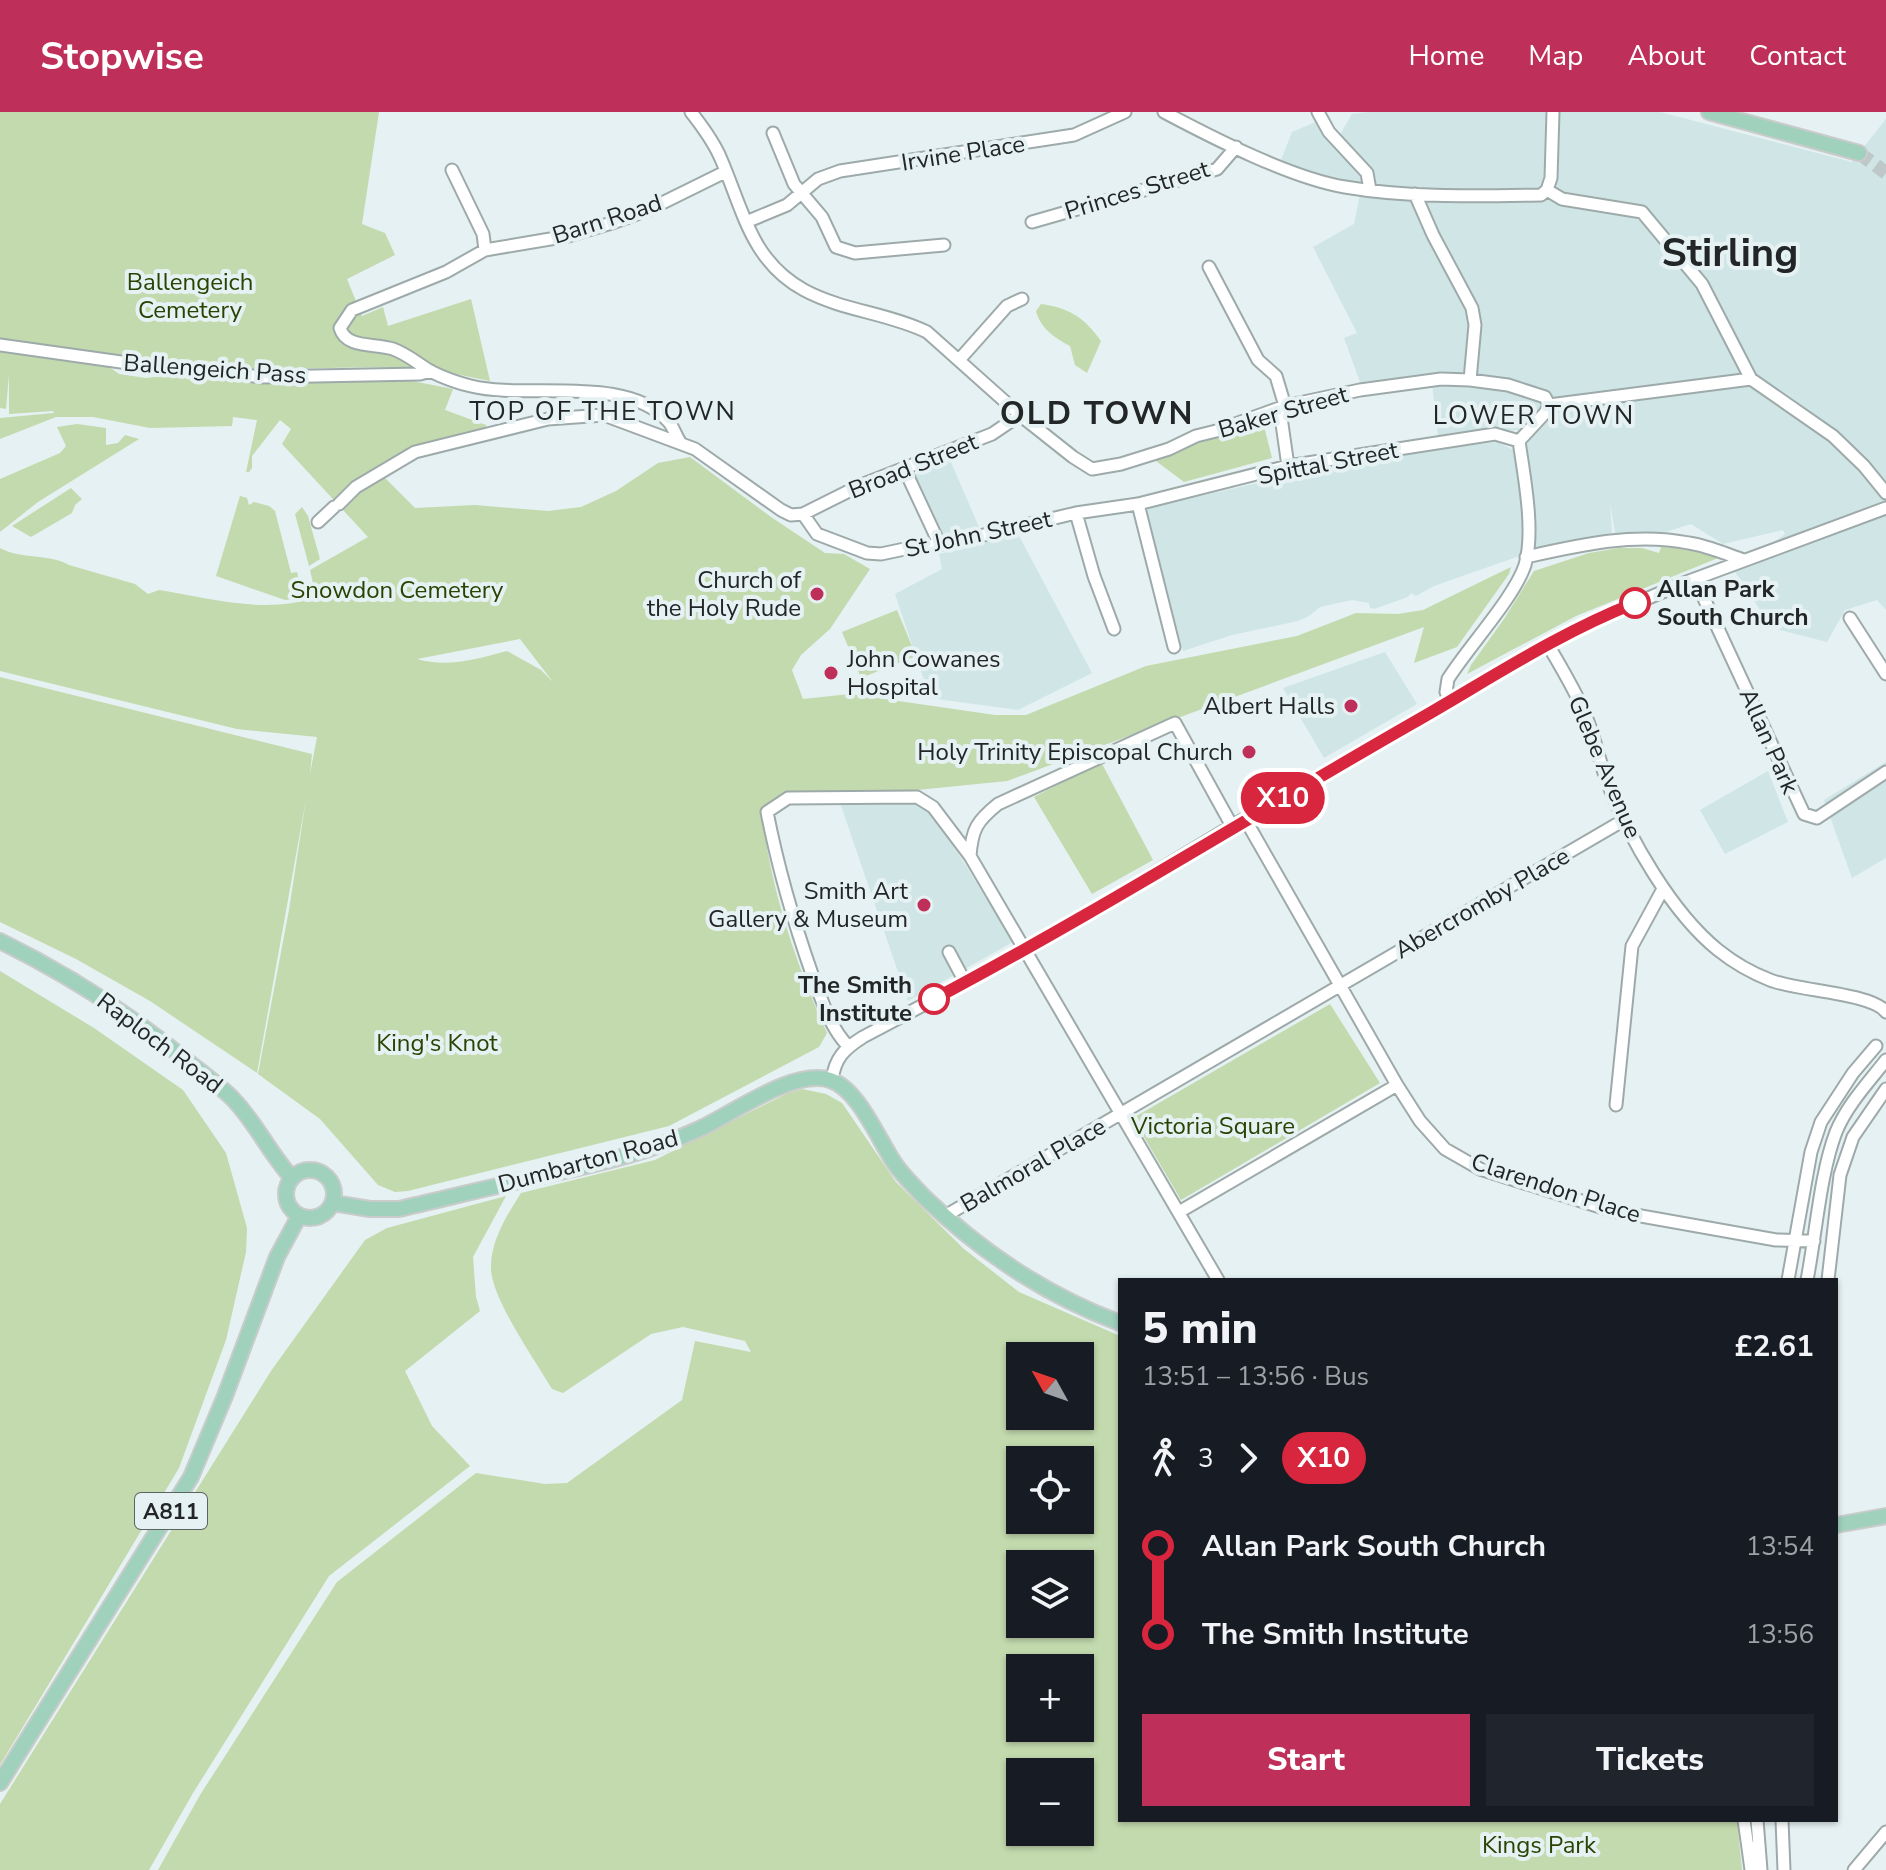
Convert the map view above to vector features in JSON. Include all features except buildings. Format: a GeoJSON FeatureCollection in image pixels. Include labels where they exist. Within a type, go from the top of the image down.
{"type":"FeatureCollection","features":[{"type":"Feature","properties":{"kind":"main road"},"geometry":{"type":"LineString","coordinates":[[1709,112],[1859,153]]}},
{"type":"Feature","properties":{"kind":"main road","name":"Raploch Road"},"geometry":{"type":"LineString","coordinates":[[0,941],[89,989],[146,1028],[232,1097],[251,1120],[277,1162],[292,1178]]}},
{"type":"Feature","properties":{"kind":"main road","name":"Dumbarton Road"},"geometry":{"type":"LineString","coordinates":[[333,1203],[370,1209],[399,1209],[592,1165],[698,1130],[793,1082],[814,1077],[832,1080]]}},
{"type":"Feature","properties":{"kind":"main road"},"geometry":{"type":"LineString","coordinates":[[832,1080],[853,1097],[897,1167],[985,1251],[1051,1292],[1118,1322]]}},
{"type":"Feature","properties":{"kind":"main road"},"geometry":{"type":"LineString","coordinates":[[306,1170],[323,1173],[335,1190],[333,1203],[323,1216],[299,1216],[293,1212],[286,1199],[292,1178],[306,1170]]}},
{"type":"Feature","properties":{"kind":"main road","name":"A811"},"geometry":{"type":"LineString","coordinates":[[0,1783],[191,1477],[277,1257],[299,1216]]}},
{"type":"Feature","properties":{"kind":"main road"},"geometry":{"type":"LineString","coordinates":[[1838,1525],[1886,1516]]}},
{"type":"Feature","properties":{"kind":"street","name":"Baker Street"},"geometry":{"type":"LineString","coordinates":[[691,112],[715,146],[746,222],[767,261],[804,290],[847,308],[927,332],[1020,415],[1085,466],[1102,468],[1283,408],[1368,389],[1441,379],[1508,385],[1545,397],[1549,405]]}},
{"type":"Feature","properties":{"kind":"street","name":"Irvine Place"},"geometry":{"type":"LineString","coordinates":[[746,222],[787,205],[818,179],[840,171],[1074,135],[1125,112]]}},
{"type":"Feature","properties":{"kind":"street"},"geometry":{"type":"LineString","coordinates":[[1318,112],[1337,142],[1367,173],[1370,190]]}},
{"type":"Feature","properties":{"kind":"street"},"geometry":{"type":"LineString","coordinates":[[1169,113],[1299,174],[1343,187],[1415,194],[1541,195],[1547,190],[1551,178],[1553,112]]}},
{"type":"Feature","properties":{"kind":"street"},"geometry":{"type":"LineString","coordinates":[[773,133],[794,184],[822,217],[832,241],[846,252],[944,245]]}},
{"type":"Feature","properties":{"kind":"street","name":"Princes Street"},"geometry":{"type":"LineString","coordinates":[[1032,222],[1217,169],[1236,147]]}},
{"type":"Feature","properties":{"kind":"street"},"geometry":{"type":"LineString","coordinates":[[452,170],[483,234],[485,250]]}},
{"type":"Feature","properties":{"kind":"street","name":"Barn Road"},"geometry":{"type":"LineString","coordinates":[[431,371],[391,348],[350,342],[342,336],[340,328],[344,318],[352,310],[446,272],[485,250],[568,236],[615,222],[648,210],[725,172]]}},
{"type":"Feature","properties":{"kind":"street"},"geometry":{"type":"LineString","coordinates":[[1547,190],[1562,199],[1642,212],[1702,284],[1751,379],[1833,436],[1886,493]]}},
{"type":"Feature","properties":{"kind":"street"},"geometry":{"type":"LineString","coordinates":[[1415,194],[1472,308],[1475,325],[1470,380]]}},
{"type":"Feature","properties":{"kind":"street"},"geometry":{"type":"LineString","coordinates":[[1209,267],[1258,360],[1276,376],[1283,408],[1288,466]]}},
{"type":"Feature","properties":{"kind":"street"},"geometry":{"type":"LineString","coordinates":[[959,360],[1007,306],[1022,299]]}},
{"type":"Feature","properties":{"kind":"street","name":"Ballengeich Pass"},"geometry":{"type":"LineString","coordinates":[[0,345],[128,363],[263,377],[420,374],[431,371]]}},
{"type":"Feature","properties":{"kind":"street"},"geometry":{"type":"LineString","coordinates":[[431,371],[485,388],[622,396],[645,405],[668,420],[680,442]]}},
{"type":"Feature","properties":{"kind":"street"},"geometry":{"type":"LineString","coordinates":[[1450,701],[1445,686],[1448,679],[1524,566],[1529,538],[1519,441],[1549,405],[1751,379]]}},
{"type":"Feature","properties":{"kind":"street"},"geometry":{"type":"LineString","coordinates":[[318,522],[356,487],[415,452],[486,433],[571,416],[604,415],[665,440],[680,442],[717,462],[747,488],[781,510],[791,515],[803,514]]}},
{"type":"Feature","properties":{"kind":"street","name":"Broad Street"},"geometry":{"type":"LineString","coordinates":[[803,514],[861,485],[992,434],[1020,415]]}},
{"type":"Feature","properties":{"kind":"street","name":"Spittal Street"},"geometry":{"type":"LineString","coordinates":[[1138,504],[1288,466],[1495,434],[1519,441]]}},
{"type":"Feature","properties":{"kind":"street"},"geometry":{"type":"LineString","coordinates":[[904,468],[939,543]]}},
{"type":"Feature","properties":{"kind":"street"},"geometry":{"type":"LineString","coordinates":[[1138,504],[1174,647]]}},
{"type":"Feature","properties":{"kind":"street","name":"St John Street"},"geometry":{"type":"LineString","coordinates":[[803,514],[817,534],[867,553],[881,554],[950,543],[1076,513],[1138,504]]}},
{"type":"Feature","properties":{"kind":"street"},"geometry":{"type":"LineString","coordinates":[[832,1080],[834,1062],[848,1046],[1025,951],[1232,826],[1548,645],[1620,608],[1886,508]]}},
{"type":"Feature","properties":{"kind":"street","name":"St John Street"},"geometry":{"type":"LineString","coordinates":[[1076,513],[1094,576],[1114,629]]}},
{"type":"Feature","properties":{"kind":"street"},"geometry":{"type":"LineString","coordinates":[[1526,557],[1584,544],[1666,540],[1690,543],[1744,560]]}},
{"type":"Feature","properties":{"kind":"street","name":"Allan Park"},"geometry":{"type":"LineString","coordinates":[[1695,579],[1804,814],[1817,818],[1886,772]]}},
{"type":"Feature","properties":{"kind":"street"},"geometry":{"type":"LineString","coordinates":[[1850,618],[1886,674]]}},
{"type":"Feature","properties":{"kind":"street","name":"Glebe Avenue"},"geometry":{"type":"LineString","coordinates":[[1548,645],[1585,713],[1608,785],[1624,820],[1663,889],[1716,949],[1738,965],[1771,981],[1870,1001],[1886,1012]]}},
{"type":"Feature","properties":{"kind":"street"},"geometry":{"type":"LineString","coordinates":[[970,856],[971,839],[978,820],[998,804],[1175,723],[1232,826]]}},
{"type":"Feature","properties":{"kind":"street"},"geometry":{"type":"LineString","coordinates":[[848,1046],[830,1022],[795,926],[782,884],[767,812],[788,798],[917,797],[933,807],[970,856],[1217,1278]]}},
{"type":"Feature","properties":{"kind":"street","name":"Clarendon Place"},"geometry":{"type":"LineString","coordinates":[[1245,819],[1397,1085],[1420,1121],[1445,1149],[1480,1169],[1613,1211],[1776,1240],[1814,1241]]}},
{"type":"Feature","properties":{"kind":"street","name":"Abercromby Place"},"geometry":{"type":"LineString","coordinates":[[1339,985],[1624,820]]}},
{"type":"Feature","properties":{"kind":"street"},"geometry":{"type":"LineString","coordinates":[[1616,1105],[1632,946],[1663,889]]}},
{"type":"Feature","properties":{"kind":"street"},"geometry":{"type":"LineString","coordinates":[[949,952],[965,982]]}},
{"type":"Feature","properties":{"kind":"street"},"geometry":{"type":"LineString","coordinates":[[1121,1115],[1339,985]]}},
{"type":"Feature","properties":{"kind":"street"},"geometry":{"type":"LineString","coordinates":[[1788,1278],[1811,1152],[1821,1122],[1853,1073],[1876,1046]]}},
{"type":"Feature","properties":{"kind":"street"},"geometry":{"type":"LineString","coordinates":[[1807,1278],[1829,1153],[1837,1130],[1856,1098],[1886,1060]]}},
{"type":"Feature","properties":{"kind":"street"},"geometry":{"type":"LineString","coordinates":[[1179,1212],[1397,1085]]}},
{"type":"Feature","properties":{"kind":"street"},"geometry":{"type":"LineString","coordinates":[[1828,1278],[1840,1175],[1853,1137],[1886,1089]]}},
{"type":"Feature","properties":{"kind":"street","name":"Balmoral Place"},"geometry":{"type":"LineString","coordinates":[[945,1216],[1121,1115]]}},
{"type":"Feature","properties":{"kind":"street"},"geometry":{"type":"LineString","coordinates":[[1745,1822],[1761,1870]]}},
{"type":"Feature","properties":{"kind":"street"},"geometry":{"type":"LineString","coordinates":[[1751,1870],[1757,1822]]}},
{"type":"Feature","properties":{"kind":"street"},"geometry":{"type":"LineString","coordinates":[[1782,1822],[1784,1870]]}},
{"type":"Feature","properties":{"kind":"street"},"geometry":{"type":"LineString","coordinates":[[1854,1870],[1886,1832]]}},
{"type":"Feature","properties":{"kind":"shaded area"},"geometry":{"type":"Polygon","coordinates":[[[1660,112],[1852,162],[1886,119],[1886,610],[1877,600],[1845,610],[1827,642],[1772,628],[1735,572],[1785,534],[1783,530],[1723,544],[1691,524],[1656,535],[1616,538],[1610,503],[1612,533],[1537,550],[1434,586],[1416,596],[1411,593],[1408,597],[1374,609],[1370,608],[1369,603],[1352,600],[1320,607],[1298,621],[1232,635],[1183,651],[1144,509],[1396,454],[1497,442],[1524,455],[1517,430],[1438,437],[1432,383],[1364,393],[1344,338],[1357,333],[1313,247],[1354,224],[1360,194],[1277,170],[1292,132],[1325,118],[1338,138],[1352,114],[1660,112]]]}},
{"type":"Feature","properties":{"kind":"shaded area"},"geometry":{"type":"Polygon","coordinates":[[[950,460],[979,527],[943,536],[911,476],[950,460]]]}},
{"type":"Feature","properties":{"kind":"shaded area"},"geometry":{"type":"Polygon","coordinates":[[[1018,534],[1092,673],[1018,710],[930,698],[895,594],[942,569],[939,554],[1018,534]]]}},
{"type":"Feature","properties":{"kind":"shaded area"},"geometry":{"type":"Polygon","coordinates":[[[1385,652],[1417,704],[1324,758],[1283,688],[1385,652]]]}},
{"type":"Feature","properties":{"kind":"shaded area"},"geometry":{"type":"Polygon","coordinates":[[[1886,762],[1886,858],[1852,878],[1824,800],[1886,762]]]}},
{"type":"Feature","properties":{"kind":"shaded area"},"geometry":{"type":"Polygon","coordinates":[[[1768,771],[1788,822],[1725,854],[1700,810],[1768,771]]]}},
{"type":"Feature","properties":{"kind":"shaded area"},"geometry":{"type":"Polygon","coordinates":[[[838,797],[916,802],[937,819],[1013,942],[908,1001],[838,797]]]}},
{"type":"Feature","properties":{"kind":"green space"},"geometry":{"type":"Polygon","coordinates":[[[0,112],[379,112],[362,224],[385,233],[395,255],[347,279],[362,316],[383,307],[388,326],[471,299],[490,381],[409,368],[259,369],[196,365],[10,339],[9,351],[107,365],[119,374],[146,378],[171,375],[300,382],[402,379],[453,389],[445,410],[486,425],[486,433],[436,445],[380,473],[415,508],[475,505],[548,511],[581,507],[616,491],[658,463],[690,457],[825,553],[844,554],[870,569],[830,629],[801,655],[792,670],[803,699],[850,694],[995,715],[1026,715],[1146,666],[1297,636],[1356,613],[1398,614],[1423,610],[1511,567],[1457,647],[1414,663],[1424,627],[1007,781],[887,793],[784,795],[762,810],[766,839],[777,896],[805,980],[827,1033],[819,1047],[669,1126],[395,1192],[378,1185],[320,1119],[258,1074],[306,799],[257,1073],[150,1001],[76,959],[0,922],[0,677],[312,754],[310,774],[317,737],[237,729],[0,671],[0,548],[61,561],[135,584],[148,594],[159,590],[238,603],[277,605],[316,597],[310,570],[368,537],[282,444],[291,429],[280,420],[252,456],[252,468],[246,472],[257,420],[233,417],[232,426],[150,428],[93,417],[56,417],[0,439],[0,418],[54,413],[9,414],[9,375],[6,409],[0,408],[0,112]],[[520,639],[417,659],[451,663],[507,651],[541,670],[553,682],[520,639]]]}},
{"type":"Feature","properties":{"kind":"green space"},"geometry":{"type":"Polygon","coordinates":[[[1041,304],[1075,315],[1101,341],[1087,373],[1075,365],[1070,346],[1041,323],[1036,311],[1041,304]]]}},
{"type":"Feature","properties":{"kind":"green space"},"geometry":{"type":"Polygon","coordinates":[[[1263,422],[1272,458],[1184,482],[1152,458],[1263,422]]]}},
{"type":"Feature","properties":{"kind":"green space"},"geometry":{"type":"Polygon","coordinates":[[[77,424],[106,428],[106,445],[118,443],[125,435],[139,439],[38,502],[0,532],[0,479],[60,453],[66,446],[57,427],[77,424]]]}},
{"type":"Feature","properties":{"kind":"green space"},"geometry":{"type":"Polygon","coordinates":[[[71,488],[82,499],[72,513],[31,537],[12,526],[71,488]]]}},
{"type":"Feature","properties":{"kind":"green space"},"geometry":{"type":"Polygon","coordinates":[[[240,496],[247,498],[249,505],[254,502],[275,511],[291,573],[297,572],[304,598],[285,600],[216,576],[240,496]]]}},
{"type":"Feature","properties":{"kind":"green space"},"geometry":{"type":"Polygon","coordinates":[[[302,507],[308,516],[320,559],[309,566],[295,514],[302,507]]]}},
{"type":"Feature","properties":{"kind":"green space"},"geometry":{"type":"Polygon","coordinates":[[[1661,547],[1681,548],[1718,558],[1576,616],[1467,674],[1534,571],[1589,553],[1642,548],[1659,553],[1661,547]]]}},
{"type":"Feature","properties":{"kind":"green space"},"geometry":{"type":"Polygon","coordinates":[[[897,610],[916,656],[861,678],[842,632],[897,610]]]}},
{"type":"Feature","properties":{"kind":"green space"},"geometry":{"type":"Polygon","coordinates":[[[1101,762],[1153,860],[1092,894],[1034,797],[1101,762]]]}},
{"type":"Feature","properties":{"kind":"green space"},"geometry":{"type":"Polygon","coordinates":[[[0,971],[94,1028],[183,1090],[226,1153],[247,1228],[246,1252],[226,1340],[179,1468],[0,1765],[0,971]]]}},
{"type":"Feature","properties":{"kind":"green space","name":"Victoria Square"},"geometry":{"type":"Polygon","coordinates":[[[1330,1004],[1380,1083],[1181,1200],[1133,1118],[1330,1004]]]}},
{"type":"Feature","properties":{"kind":"green space","name":"Kings Park"},"geometry":{"type":"Polygon","coordinates":[[[802,1089],[826,1094],[842,1103],[896,1182],[964,1249],[1019,1292],[1118,1335],[1118,1822],[1737,1822],[1742,1870],[158,1870],[200,1795],[337,1582],[476,1473],[545,1484],[567,1483],[682,1400],[695,1341],[751,1352],[745,1341],[683,1327],[651,1334],[563,1393],[552,1389],[506,1311],[493,1280],[491,1267],[497,1238],[521,1193],[655,1160],[788,1093],[802,1089]]]}},
{"type":"Feature","properties":{"kind":"green space"},"geometry":{"type":"Polygon","coordinates":[[[506,1196],[473,1257],[480,1311],[405,1371],[432,1426],[470,1466],[329,1576],[193,1793],[149,1870],[0,1870],[0,1804],[271,1371],[365,1240],[387,1228],[506,1196]]]}},
{"type":"Feature","properties":{"kind":"tunnel"},"geometry":{"type":"LineString","coordinates":[[1859,153],[1886,173]]}},
{"type":"Feature","properties":{"kind":"bus line","name":"X10"},"geometry":{"type":"LineString","coordinates":[[934,999],[1025,951],[1232,826],[1576,629],[1635,603]]}},
{"type":"Feature","properties":{"kind":"place","name":"Church of the Holy Rude"},"geometry":{"type":"Point","coordinates":[817,594]}},
{"type":"Feature","properties":{"kind":"place","name":"Allan Park South Church"},"geometry":{"type":"Point","coordinates":[1635,603]}},
{"type":"Feature","properties":{"kind":"place","name":"John Cowanes Hospital"},"geometry":{"type":"Point","coordinates":[831,673]}},
{"type":"Feature","properties":{"kind":"place","name":"Albert Halls"},"geometry":{"type":"Point","coordinates":[1351,706]}},
{"type":"Feature","properties":{"kind":"place","name":"Holy Trinity Episcopal Church"},"geometry":{"type":"Point","coordinates":[1249,752]}},
{"type":"Feature","properties":{"kind":"place","name":"Smith Art Gallery & Museum"},"geometry":{"type":"Point","coordinates":[924,905]}},
{"type":"Feature","properties":{"kind":"place","name":"The Smith Institute"},"geometry":{"type":"Point","coordinates":[934,999]}},
{"type":"Feature","properties":{"kind":"district","name":"Stirling"},"geometry":{"type":"Point","coordinates":[1730,252]}},
{"type":"Feature","properties":{"kind":"district","name":"TOP OF THE TOWN"},"geometry":{"type":"Point","coordinates":[603,411]}},
{"type":"Feature","properties":{"kind":"district","name":"OLD TOWN"},"geometry":{"type":"Point","coordinates":[1097,413]}},
{"type":"Feature","properties":{"kind":"district","name":"LOWER TOWN"},"geometry":{"type":"Point","coordinates":[1534,415]}},
{"type":"Feature","properties":{"kind":"park label","name":"Ballengeich Cemetery"},"geometry":{"type":"Point","coordinates":[190,296]}},
{"type":"Feature","properties":{"kind":"park label","name":"Snowdon Cemetery"},"geometry":{"type":"Point","coordinates":[397,590]}},
{"type":"Feature","properties":{"kind":"park label","name":"King's Knot"},"geometry":{"type":"Point","coordinates":[437,1043]}}]}
